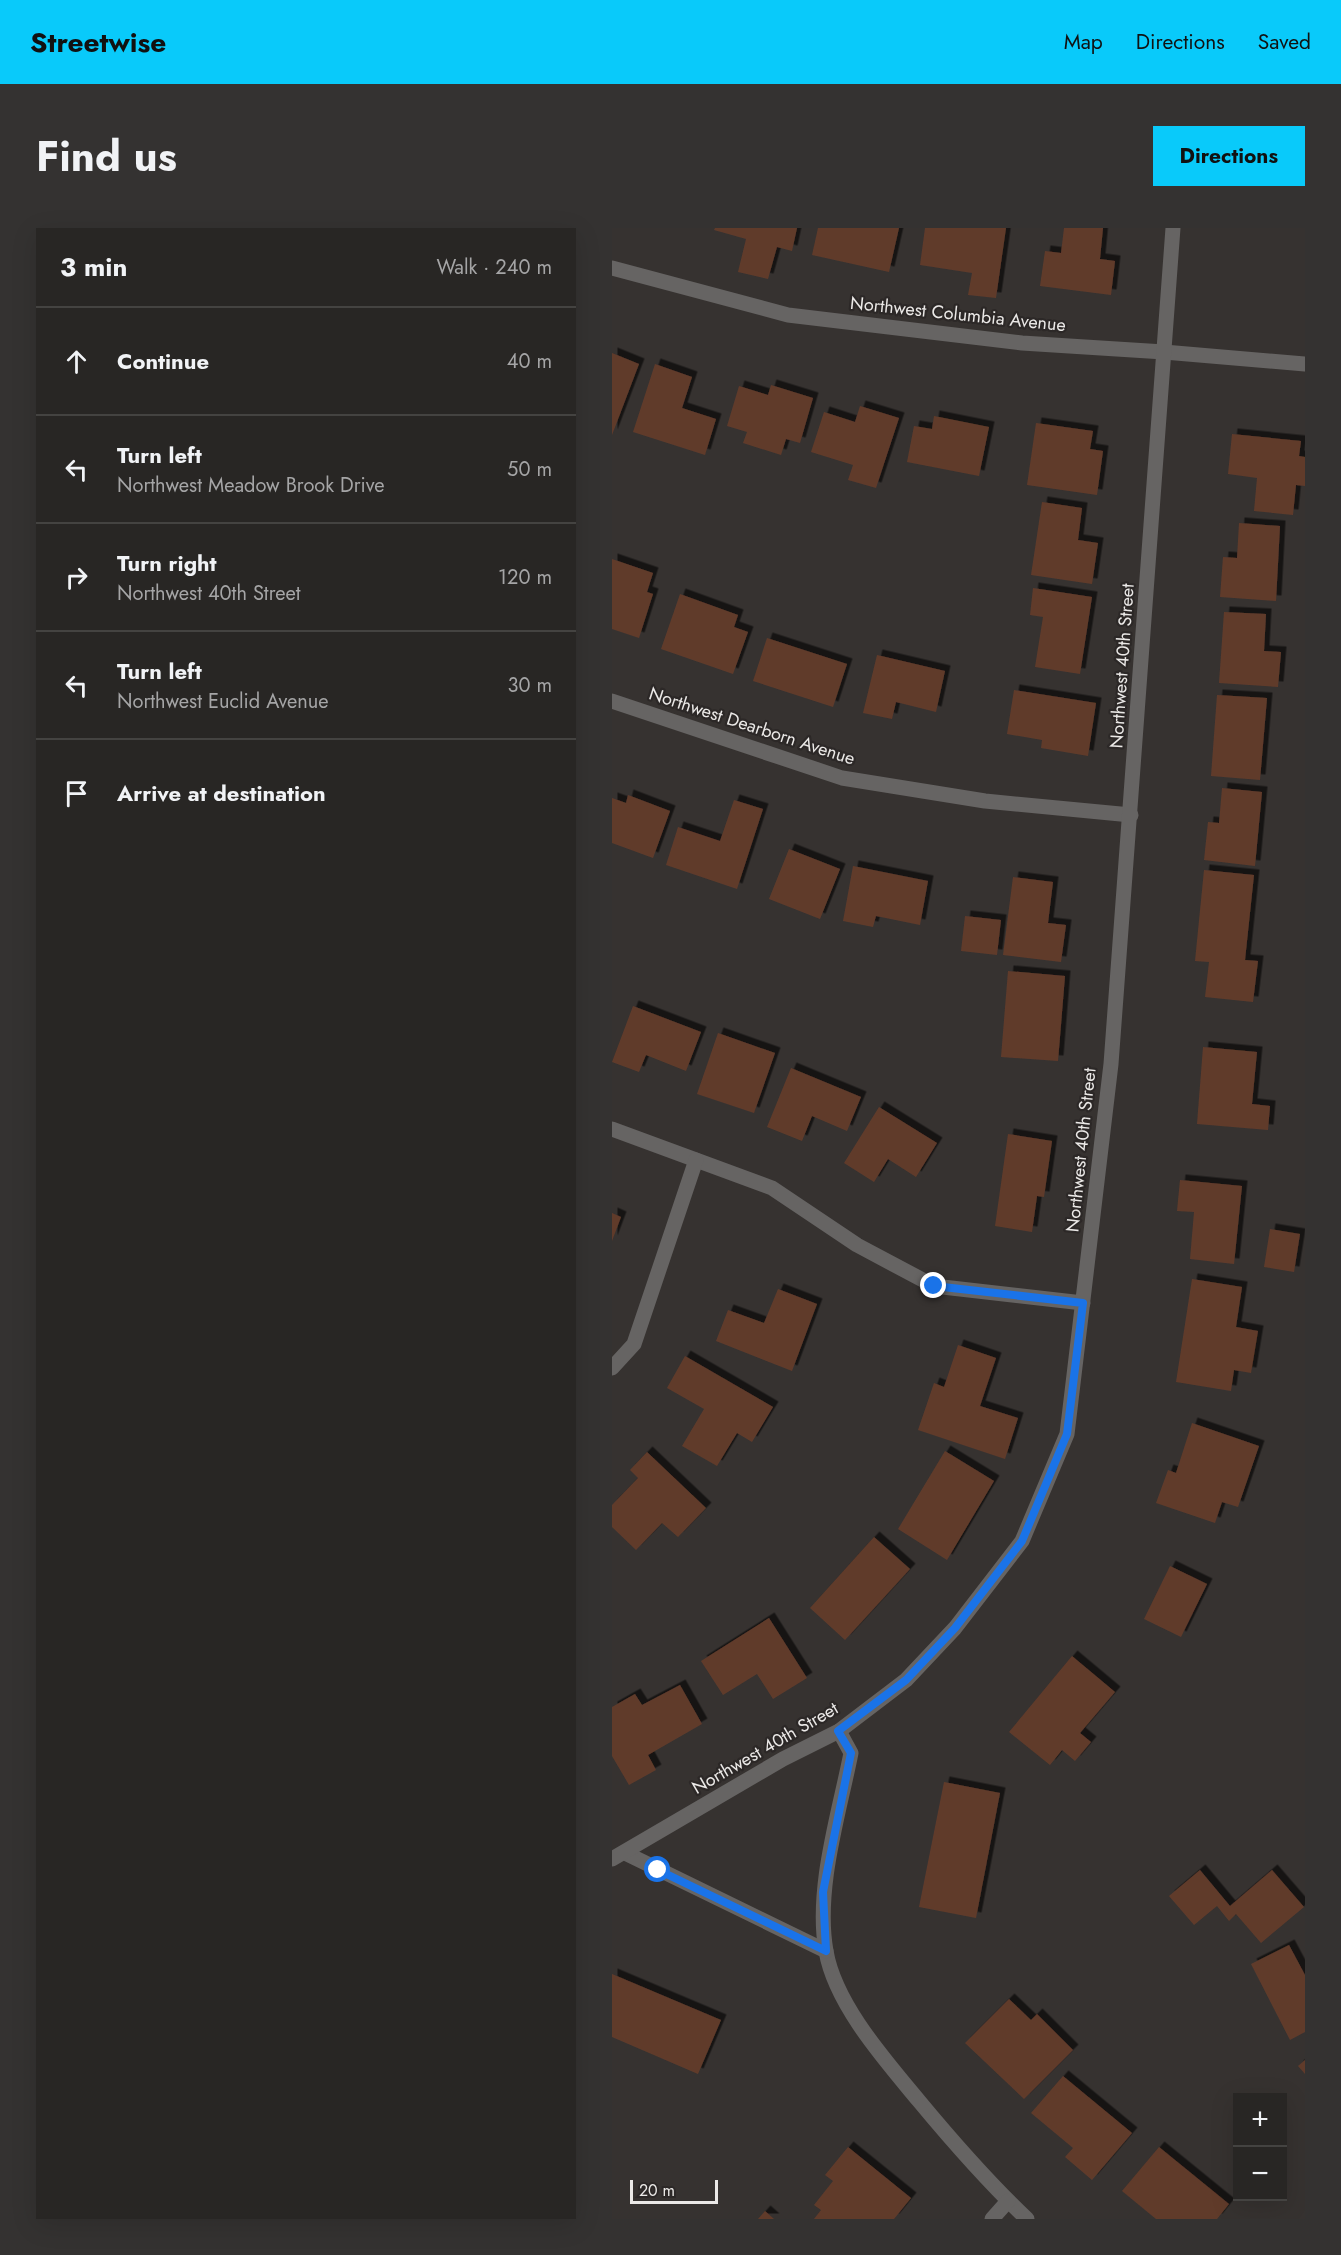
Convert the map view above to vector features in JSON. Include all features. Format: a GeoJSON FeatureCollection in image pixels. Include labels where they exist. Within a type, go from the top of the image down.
{"type":"FeatureCollection","features":[{"type":"Feature","properties":{"kind":"street","name":"Northwest 40th Street"},"geometry":{"type":"LineString","coordinates":[[619,1856],[783,1759],[838,1731],[906,1680],[955,1628],[1022,1541],[1067,1434],[1111,1064],[1173,228]]}},
{"type":"Feature","properties":{"kind":"street","name":"Northwest Columbia Avenue"},"geometry":{"type":"LineString","coordinates":[[612,268],[788,315],[1022,343],[1305,364]]}},
{"type":"Feature","properties":{"kind":"street","name":"Northwest Dearborn Avenue"},"geometry":{"type":"LineString","coordinates":[[612,701],[842,778],[985,801],[1131,814]]}},
{"type":"Feature","properties":{"kind":"street"},"geometry":{"type":"LineString","coordinates":[[612,1129],[772,1188],[857,1245],[934,1286],[1083,1303]]}},
{"type":"Feature","properties":{"kind":"street"},"geometry":{"type":"LineString","coordinates":[[612,1368],[634,1344],[696,1160]]}},
{"type":"Feature","properties":{"kind":"street"},"geometry":{"type":"LineString","coordinates":[[838,1731],[851,1753],[823,1892],[826,1951],[841,1995],[887,2062],[942,2129],[1027,2219]]}},
{"type":"Feature","properties":{"kind":"street"},"geometry":{"type":"LineString","coordinates":[[619,1856],[826,1951]]}},
{"type":"Feature","properties":{"kind":"street"},"geometry":{"type":"LineString","coordinates":[[992,2219],[1008,2201]]}},
{"type":"Feature","properties":{"kind":"building"},"geometry":{"type":"Polygon","coordinates":[[[715,228],[797,228],[792,251],[777,247],[768,279],[738,272],[746,239],[714,230],[715,228]]]}},
{"type":"Feature","properties":{"kind":"building"},"geometry":{"type":"Polygon","coordinates":[[[818,228],[899,228],[889,272],[812,255],[818,228]]]}},
{"type":"Feature","properties":{"kind":"building"},"geometry":{"type":"Polygon","coordinates":[[[925,228],[1006,228],[996,298],[968,295],[972,273],[920,265],[925,228]]]}},
{"type":"Feature","properties":{"kind":"building"},"geometry":{"type":"Polygon","coordinates":[[[1064,228],[1103,228],[1100,259],[1115,261],[1111,295],[1040,286],[1045,251],[1061,253],[1064,228]]]}},
{"type":"Feature","properties":{"kind":"building"},"geometry":{"type":"Polygon","coordinates":[[[612,353],[639,364],[612,435],[612,353]]]}},
{"type":"Feature","properties":{"kind":"building"},"geometry":{"type":"Polygon","coordinates":[[[655,364],[692,377],[682,408],[716,419],[705,455],[633,432],[655,364]]]}},
{"type":"Feature","properties":{"kind":"building"},"geometry":{"type":"Polygon","coordinates":[[[771,385],[813,398],[800,443],[786,439],[781,455],[743,443],[747,432],[727,426],[739,386],[768,395],[771,385]]]}},
{"type":"Feature","properties":{"kind":"building"},"geometry":{"type":"Polygon","coordinates":[[[860,406],[899,418],[876,488],[848,480],[853,465],[811,452],[824,412],[855,422],[860,406]]]}},
{"type":"Feature","properties":{"kind":"building"},"geometry":{"type":"Polygon","coordinates":[[[934,416],[989,427],[979,476],[907,462],[914,426],[932,429],[934,416]]]}},
{"type":"Feature","properties":{"kind":"building"},"geometry":{"type":"Polygon","coordinates":[[[1036,423],[1093,431],[1090,449],[1103,451],[1097,495],[1027,485],[1036,423]]]}},
{"type":"Feature","properties":{"kind":"building"},"geometry":{"type":"Polygon","coordinates":[[[1232,434],[1301,441],[1299,456],[1305,457],[1305,486],[1296,485],[1293,515],[1254,511],[1257,478],[1228,474],[1232,434]]]}},
{"type":"Feature","properties":{"kind":"building"},"geometry":{"type":"Polygon","coordinates":[[[1042,502],[1082,508],[1078,540],[1098,543],[1092,584],[1031,575],[1042,502]]]}},
{"type":"Feature","properties":{"kind":"building"},"geometry":{"type":"Polygon","coordinates":[[[1239,523],[1280,526],[1276,601],[1220,597],[1223,557],[1237,558],[1239,523]]]}},
{"type":"Feature","properties":{"kind":"building"},"geometry":{"type":"Polygon","coordinates":[[[612,559],[653,573],[647,592],[653,594],[639,638],[612,629],[612,559]]]}},
{"type":"Feature","properties":{"kind":"building"},"geometry":{"type":"Polygon","coordinates":[[[1033,588],[1092,597],[1080,674],[1035,667],[1043,617],[1030,615],[1033,588]]]}},
{"type":"Feature","properties":{"kind":"building"},"geometry":{"type":"Polygon","coordinates":[[[680,594],[738,615],[734,627],[748,632],[733,674],[661,649],[680,594]]]}},
{"type":"Feature","properties":{"kind":"building"},"geometry":{"type":"Polygon","coordinates":[[[1224,612],[1266,614],[1264,651],[1281,652],[1278,687],[1219,683],[1224,612]]]}},
{"type":"Feature","properties":{"kind":"building"},"geometry":{"type":"Polygon","coordinates":[[[767,638],[847,664],[833,707],[753,681],[767,638]]]}},
{"type":"Feature","properties":{"kind":"building"},"geometry":{"type":"Polygon","coordinates":[[[877,655],[945,671],[936,712],[896,702],[892,719],[863,713],[877,655]]]}},
{"type":"Feature","properties":{"kind":"building"},"geometry":{"type":"Polygon","coordinates":[[[1014,690],[1096,703],[1088,756],[1041,748],[1042,740],[1007,734],[1014,690]]]}},
{"type":"Feature","properties":{"kind":"building"},"geometry":{"type":"Polygon","coordinates":[[[1217,695],[1267,698],[1260,780],[1211,776],[1217,695]]]}},
{"type":"Feature","properties":{"kind":"building"},"geometry":{"type":"Polygon","coordinates":[[[1222,788],[1262,792],[1255,866],[1204,860],[1208,822],[1219,823],[1222,788]]]}},
{"type":"Feature","properties":{"kind":"building"},"geometry":{"type":"Polygon","coordinates":[[[628,795],[670,811],[653,858],[612,843],[612,798],[626,803],[628,795]]]}},
{"type":"Feature","properties":{"kind":"building"},"geometry":{"type":"Polygon","coordinates":[[[734,800],[763,809],[737,889],[666,865],[678,827],[720,841],[734,800]]]}},
{"type":"Feature","properties":{"kind":"building"},"geometry":{"type":"Polygon","coordinates":[[[789,849],[840,869],[820,919],[769,899],[789,849]]]}},
{"type":"Feature","properties":{"kind":"building"},"geometry":{"type":"Polygon","coordinates":[[[853,866],[928,881],[920,925],[876,916],[873,927],[843,921],[853,866]]]}},
{"type":"Feature","properties":{"kind":"building"},"geometry":{"type":"Polygon","coordinates":[[[1204,870],[1254,875],[1245,960],[1258,961],[1253,1002],[1205,997],[1209,962],[1195,961],[1204,870]]]}},
{"type":"Feature","properties":{"kind":"building"},"geometry":{"type":"Polygon","coordinates":[[[1013,877],[1053,882],[1048,923],[1066,925],[1061,962],[1003,955],[1013,877]]]}},
{"type":"Feature","properties":{"kind":"building"},"geometry":{"type":"Polygon","coordinates":[[[965,916],[1001,920],[997,955],[961,951],[965,916]]]}},
{"type":"Feature","properties":{"kind":"building"},"geometry":{"type":"Polygon","coordinates":[[[1008,971],[1065,976],[1058,1061],[1001,1057],[1008,971]]]}},
{"type":"Feature","properties":{"kind":"building"},"geometry":{"type":"Polygon","coordinates":[[[633,1006],[701,1032],[686,1071],[646,1055],[639,1072],[612,1062],[633,1006]]]}},
{"type":"Feature","properties":{"kind":"building"},"geometry":{"type":"Polygon","coordinates":[[[718,1033],[775,1053],[754,1113],[697,1094],[718,1033]]]}},
{"type":"Feature","properties":{"kind":"building"},"geometry":{"type":"Polygon","coordinates":[[[1203,1047],[1257,1052],[1252,1104],[1270,1106],[1268,1130],[1197,1124],[1203,1047]]]}},
{"type":"Feature","properties":{"kind":"building"},"geometry":{"type":"Polygon","coordinates":[[[791,1068],[861,1097],[847,1131],[812,1116],[802,1141],[767,1127],[791,1068]]]}},
{"type":"Feature","properties":{"kind":"building"},"geometry":{"type":"Polygon","coordinates":[[[879,1107],[937,1143],[916,1177],[888,1159],[874,1182],[844,1163],[879,1107]]]}},
{"type":"Feature","properties":{"kind":"building"},"geometry":{"type":"Polygon","coordinates":[[[1008,1134],[1052,1141],[1044,1197],[1037,1196],[1032,1232],[995,1226],[1008,1134]]]}},
{"type":"Feature","properties":{"kind":"building"},"geometry":{"type":"Polygon","coordinates":[[[1180,1180],[1242,1186],[1234,1264],[1190,1259],[1194,1212],[1177,1211],[1180,1180]]]}},
{"type":"Feature","properties":{"kind":"building"},"geometry":{"type":"Polygon","coordinates":[[[612,1213],[621,1217],[612,1241],[612,1213]]]}},
{"type":"Feature","properties":{"kind":"building"},"geometry":{"type":"Polygon","coordinates":[[[1270,1229],[1300,1234],[1294,1272],[1264,1267],[1270,1229]]]}},
{"type":"Feature","properties":{"kind":"building"},"geometry":{"type":"Polygon","coordinates":[[[1192,1279],[1242,1287],[1236,1327],[1258,1331],[1251,1373],[1234,1370],[1231,1391],[1176,1382],[1192,1279]]]}},
{"type":"Feature","properties":{"kind":"building"},"geometry":{"type":"Polygon","coordinates":[[[778,1289],[817,1304],[792,1371],[716,1341],[728,1310],[764,1323],[778,1289]]]}},
{"type":"Feature","properties":{"kind":"building"},"geometry":{"type":"Polygon","coordinates":[[[958,1345],[996,1358],[980,1406],[1018,1418],[1005,1459],[918,1430],[934,1383],[944,1387],[958,1345]]]}},
{"type":"Feature","properties":{"kind":"building"},"geometry":{"type":"Polygon","coordinates":[[[685,1356],[773,1407],[752,1442],[737,1433],[717,1466],[682,1446],[704,1409],[667,1388],[685,1356]]]}},
{"type":"Feature","properties":{"kind":"building"},"geometry":{"type":"Polygon","coordinates":[[[1192,1423],[1259,1446],[1238,1507],[1222,1502],[1215,1523],[1156,1503],[1168,1470],[1176,1473],[1192,1423]]]}},
{"type":"Feature","properties":{"kind":"building"},"geometry":{"type":"Polygon","coordinates":[[[945,1451],[994,1481],[947,1560],[898,1529],[945,1451]]]}},
{"type":"Feature","properties":{"kind":"building"},"geometry":{"type":"Polygon","coordinates":[[[647,1452],[706,1508],[678,1537],[662,1523],[636,1550],[612,1527],[612,1505],[638,1478],[630,1470],[647,1452]]]}},
{"type":"Feature","properties":{"kind":"building"},"geometry":{"type":"Polygon","coordinates":[[[874,1537],[910,1569],[845,1640],[810,1608],[874,1537]]]}},
{"type":"Feature","properties":{"kind":"building"},"geometry":{"type":"Polygon","coordinates":[[[1170,1566],[1207,1584],[1181,1637],[1144,1619],[1170,1566]]]}},
{"type":"Feature","properties":{"kind":"building"},"geometry":{"type":"Polygon","coordinates":[[[769,1618],[807,1678],[773,1699],[757,1674],[723,1695],[701,1661],[769,1618]]]}},
{"type":"Feature","properties":{"kind":"building"},"geometry":{"type":"Polygon","coordinates":[[[1072,1656],[1115,1692],[1080,1733],[1091,1742],[1075,1761],[1062,1750],[1050,1765],[1009,1732],[1072,1656]]]}},
{"type":"Feature","properties":{"kind":"building"},"geometry":{"type":"Polygon","coordinates":[[[680,1685],[702,1724],[648,1755],[656,1770],[629,1785],[612,1756],[612,1707],[635,1694],[642,1705],[680,1685]]]}},
{"type":"Feature","properties":{"kind":"building"},"geometry":{"type":"Polygon","coordinates":[[[944,1782],[1000,1793],[976,1918],[919,1907],[944,1782]]]}},
{"type":"Feature","properties":{"kind":"building"},"geometry":{"type":"Polygon","coordinates":[[[1200,1870],[1230,1906],[1272,1870],[1304,1907],[1261,1943],[1236,1914],[1229,1921],[1217,1906],[1194,1925],[1169,1896],[1200,1870]]]}},
{"type":"Feature","properties":{"kind":"building"},"geometry":{"type":"Polygon","coordinates":[[[1289,1945],[1305,1975],[1305,2032],[1290,2040],[1251,1964],[1289,1945]]]}},
{"type":"Feature","properties":{"kind":"building"},"geometry":{"type":"Polygon","coordinates":[[[612,1974],[721,2020],[698,2074],[612,2037],[612,1974]]]}},
{"type":"Feature","properties":{"kind":"building"},"geometry":{"type":"Polygon","coordinates":[[[1009,1999],[1031,2020],[1037,2014],[1073,2050],[1024,2099],[965,2043],[1009,1999]]]}},
{"type":"Feature","properties":{"kind":"building"},"geometry":{"type":"Polygon","coordinates":[[[1305,2060],[1305,2074],[1298,2066],[1305,2060]]]}},
{"type":"Feature","properties":{"kind":"building"},"geometry":{"type":"Polygon","coordinates":[[[1063,2076],[1132,2133],[1092,2180],[1065,2157],[1073,2148],[1031,2113],[1063,2076]]]}},
{"type":"Feature","properties":{"kind":"building"},"geometry":{"type":"Polygon","coordinates":[[[848,2147],[911,2198],[894,2219],[814,2219],[821,2210],[814,2205],[833,2181],[825,2175],[848,2147]]]}},
{"type":"Feature","properties":{"kind":"building"},"geometry":{"type":"Polygon","coordinates":[[[1159,2147],[1229,2204],[1217,2219],[1156,2219],[1122,2191],[1159,2147]]]}},
{"type":"Feature","properties":{"kind":"building"},"geometry":{"type":"Polygon","coordinates":[[[765,2211],[774,2219],[758,2219],[765,2211]]]}},
{"type":"Feature","properties":{"kind":"route"},"geometry":{"type":"LineString","coordinates":[[658,1870],[826,1951],[823,1892],[851,1753],[838,1731],[906,1680],[955,1628],[1022,1541],[1067,1434],[1083,1303],[934,1286]]}}]}
